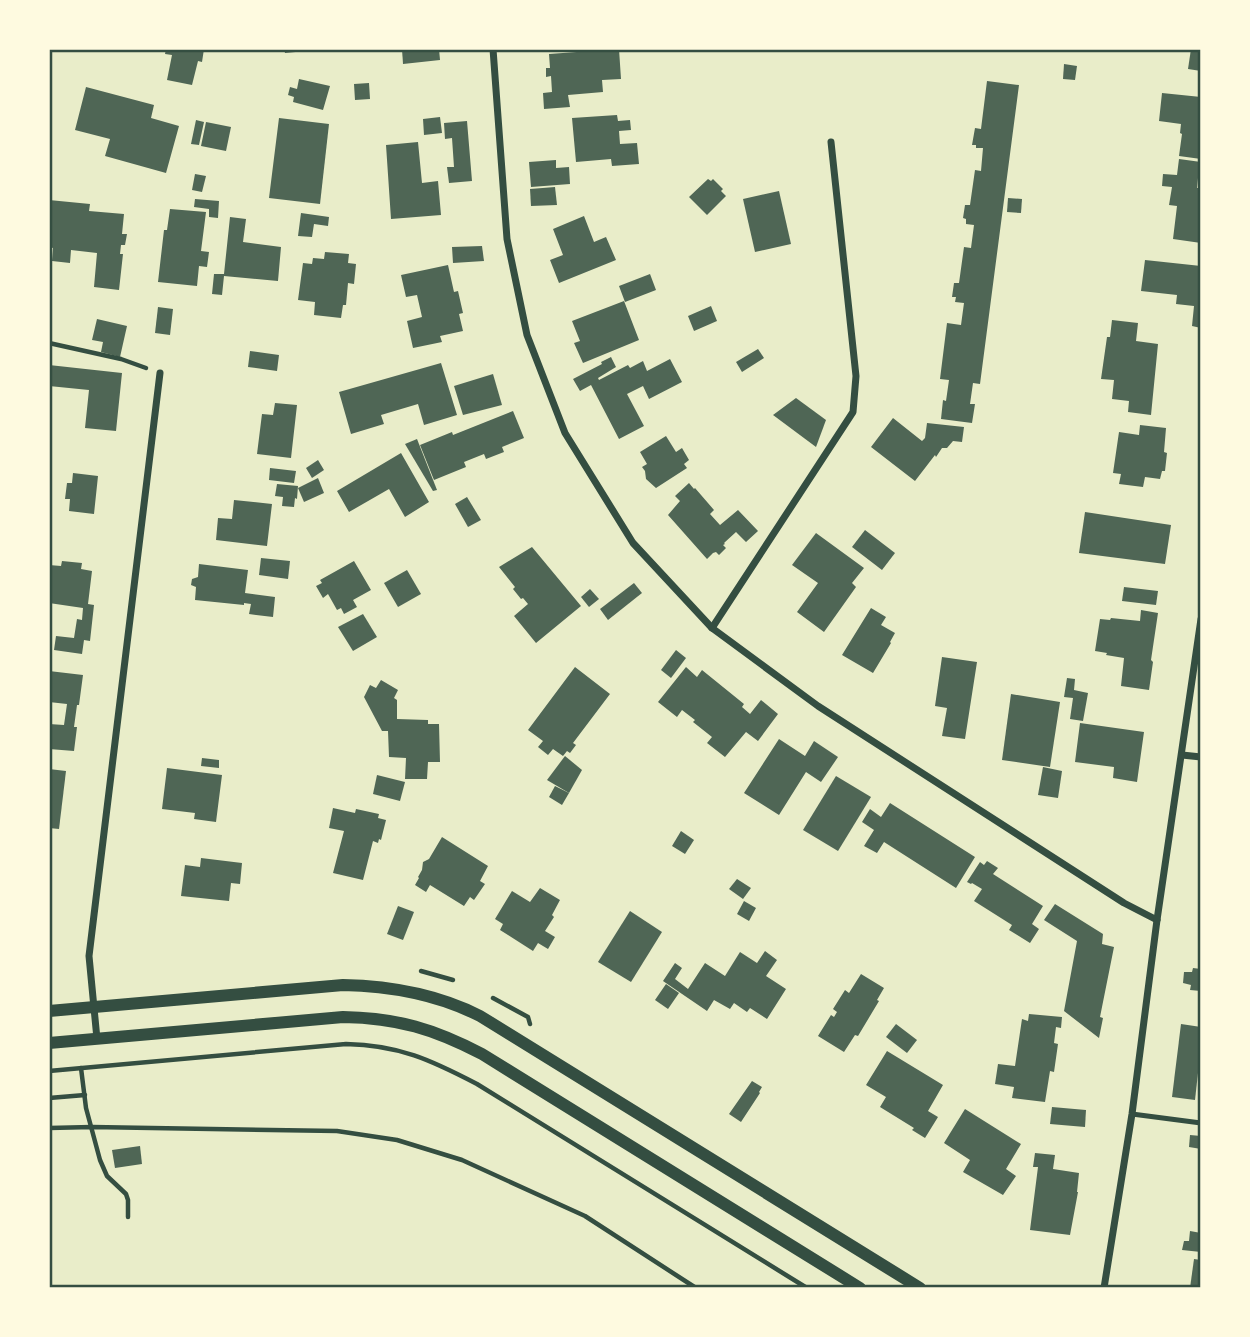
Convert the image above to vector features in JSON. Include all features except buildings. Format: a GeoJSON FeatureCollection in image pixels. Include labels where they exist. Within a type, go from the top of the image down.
{"type":"FeatureCollection","features":[{"type":"Feature","properties":{"kind":"street"},"geometry":{"type":"LineString","coordinates":[[493,49],[508,239],[527,335],[565,433],[633,543],[712,628],[818,706],[1124,904],[1157,920]]}},
{"type":"Feature","properties":{"kind":"street"},"geometry":{"type":"LineString","coordinates":[[712,628],[853,412],[856,376],[831,142]]}},
{"type":"Feature","properties":{"kind":"street"},"geometry":{"type":"LineString","coordinates":[[97,1039],[89,956],[160,373]]}},
{"type":"Feature","properties":{"kind":"street"},"geometry":{"type":"LineString","coordinates":[[1104,1288],[1132,1114],[1201,618]]}},
{"type":"Feature","properties":{"kind":"street"},"geometry":{"type":"LineString","coordinates":[[1182,755],[1201,757]]}},
{"type":"Feature","properties":{"kind":"street"},"geometry":{"type":"LineString","coordinates":[[49,1011],[343,985],[376,986],[414,992],[461,1006],[920,1288]]}},
{"type":"Feature","properties":{"kind":"street"},"geometry":{"type":"LineString","coordinates":[[49,1043],[343,1017],[387,1020],[436,1032],[482,1054],[860,1288]]}},
{"type":"Feature","properties":{"kind":"lane"},"geometry":{"type":"LineString","coordinates":[[1132,1114],[1201,1123]]}},
{"type":"Feature","properties":{"kind":"path"},"geometry":{"type":"LineString","coordinates":[[49,343],[121,359],[160,373]]}},
{"type":"Feature","properties":{"kind":"path"},"geometry":{"type":"LineString","coordinates":[[49,1071],[346,1044],[403,1051],[440,1065],[477,1084],[807,1288]]}},
{"type":"Feature","properties":{"kind":"path"},"geometry":{"type":"LineString","coordinates":[[82,1068],[86,1108],[100,1160],[107,1177],[128,1200],[128,1217]]}},
{"type":"Feature","properties":{"kind":"path"},"geometry":{"type":"LineString","coordinates":[[49,1098],[85,1095]]}},
{"type":"Feature","properties":{"kind":"path"},"geometry":{"type":"LineString","coordinates":[[49,1128],[337,1131],[397,1140],[462,1160],[585,1216],[696,1288]]}}]}
